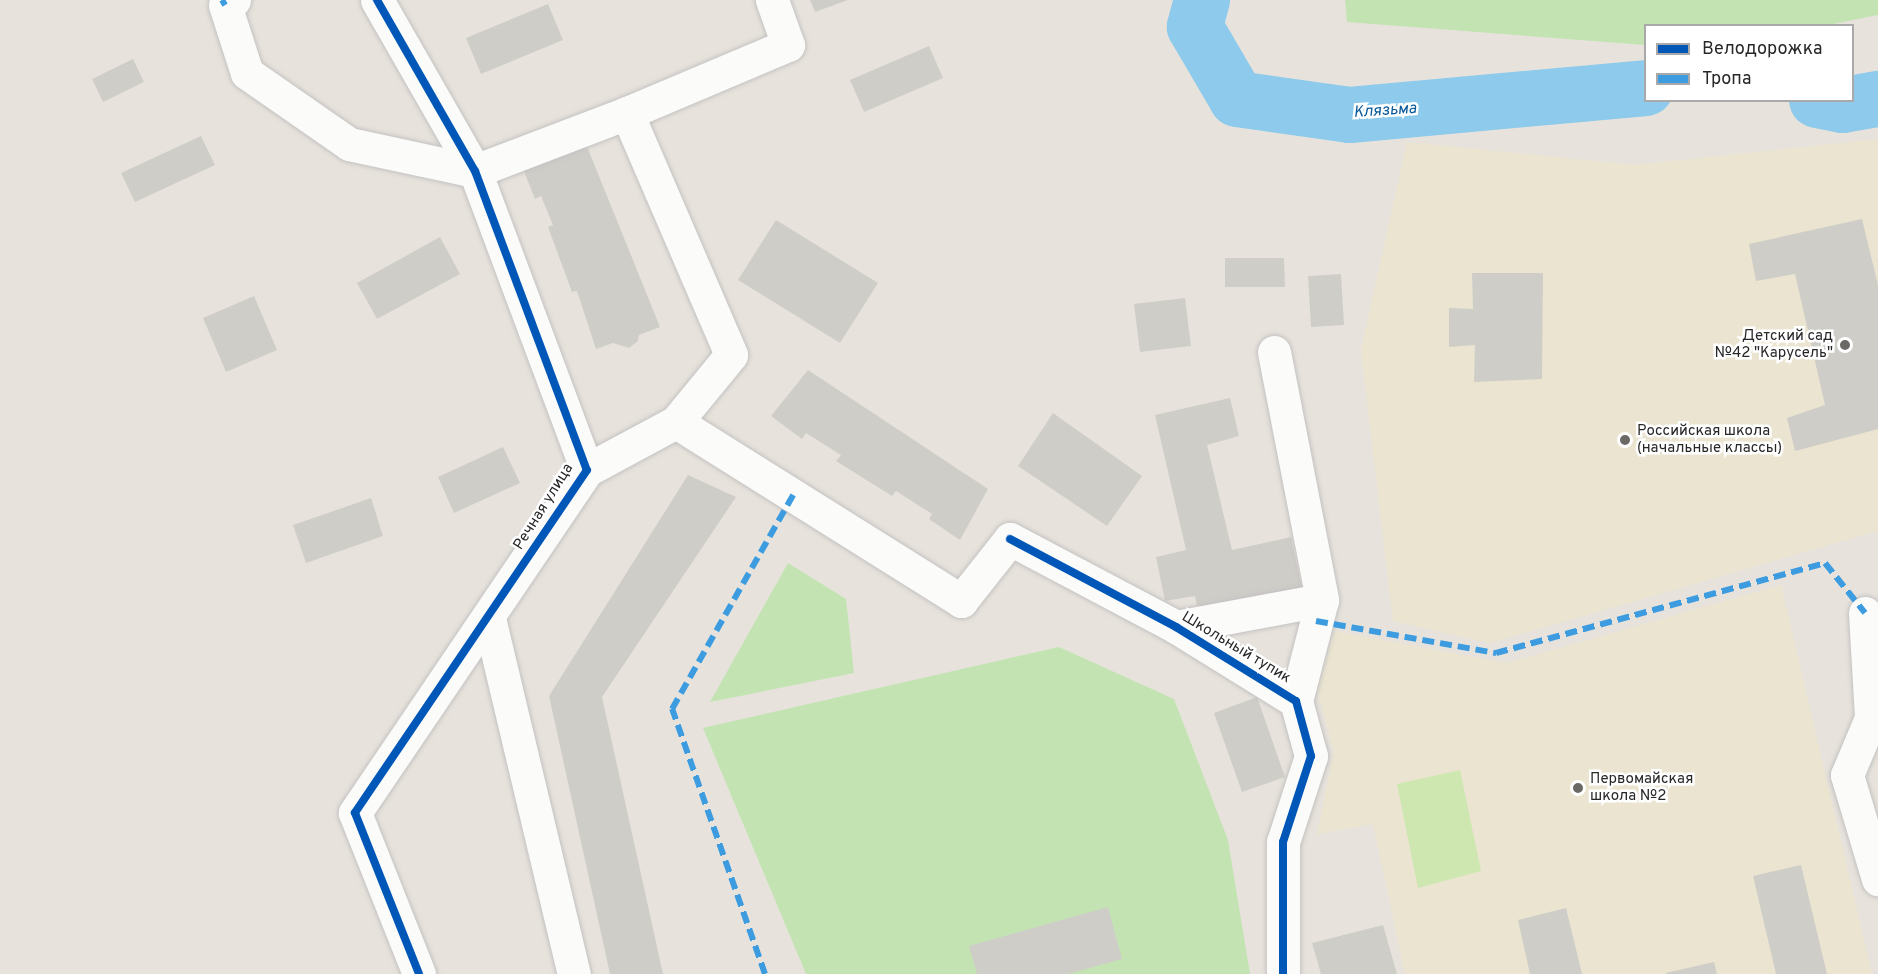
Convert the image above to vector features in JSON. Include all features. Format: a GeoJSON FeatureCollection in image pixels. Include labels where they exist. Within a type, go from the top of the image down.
{"type":"FeatureCollection","features":[{"type":"Feature","properties":{"kind":"street"},"geometry":{"type":"LineString","coordinates":[[234,0],[225,5],[247,73],[349,144],[475,171],[627,113],[788,45],[772,0]]}},
{"type":"Feature","properties":{"kind":"street","name":"Речная улица"},"geometry":{"type":"LineString","coordinates":[[376,0],[475,171],[587,470],[355,813],[419,974]]}},
{"type":"Feature","properties":{"kind":"street"},"geometry":{"type":"LineString","coordinates":[[587,470],[676,422],[731,356],[627,113]]}},
{"type":"Feature","properties":{"kind":"street"},"geometry":{"type":"LineString","coordinates":[[1274,352],[1322,600],[1296,701]]}},
{"type":"Feature","properties":{"kind":"street","name":"Школьный тупик"},"geometry":{"type":"LineString","coordinates":[[676,422],[961,601],[1010,539],[1176,627],[1296,701],[1311,756],[1283,842],[1283,974]]}},
{"type":"Feature","properties":{"kind":"street"},"geometry":{"type":"LineString","coordinates":[[1176,627],[1322,600]]}},
{"type":"Feature","properties":{"kind":"street"},"geometry":{"type":"LineString","coordinates":[[1866,613],[1871,718],[1847,775],[1878,879]]}},
{"type":"Feature","properties":{"kind":"street"},"geometry":{"type":"LineString","coordinates":[[489,618],[574,974]]}},
{"type":"Feature","properties":{"kind":"shaded area","name":"Российская школа (начальные классы)"},"geometry":{"type":"Polygon","coordinates":[[[1878,139],[1878,531],[1489,643],[1393,621],[1361,350],[1407,142],[1634,165],[1878,139]]]}},
{"type":"Feature","properties":{"kind":"shaded area","name":"Первомайская школа №2"},"geometry":{"type":"Polygon","coordinates":[[[1781,585],[1872,974],[1405,974],[1373,824],[1317,834],[1334,752],[1317,690],[1334,631],[1506,663],[1781,585]]]}},
{"type":"Feature","properties":{"kind":"green space"},"geometry":{"type":"Polygon","coordinates":[[[1345,0],[1878,0],[1878,15],[1833,24],[1644,24],[1644,45],[1347,22],[1345,0]]]}},
{"type":"Feature","properties":{"kind":"green space"},"geometry":{"type":"Polygon","coordinates":[[[788,563],[846,599],[854,673],[710,702],[788,563]]]}},
{"type":"Feature","properties":{"kind":"green space"},"geometry":{"type":"Polygon","coordinates":[[[1059,647],[1174,699],[1228,840],[1250,974],[806,974],[703,728],[1059,647]]]}},
{"type":"Feature","properties":{"kind":"green space"},"geometry":{"type":"Polygon","coordinates":[[[1460,770],[1481,871],[1418,888],[1397,784],[1460,770]]]}},
{"type":"Feature","properties":{"kind":"building"},"geometry":{"type":"Polygon","coordinates":[[[810,0],[848,0],[815,12],[810,0]]]}},
{"type":"Feature","properties":{"kind":"building"},"geometry":{"type":"Polygon","coordinates":[[[548,4],[563,40],[481,74],[466,38],[548,4]]]}},
{"type":"Feature","properties":{"kind":"building"},"geometry":{"type":"Polygon","coordinates":[[[929,46],[943,78],[864,112],[850,80],[929,46]]]}},
{"type":"Feature","properties":{"kind":"building"},"geometry":{"type":"Polygon","coordinates":[[[133,59],[144,82],[103,102],[92,79],[133,59]]]}},
{"type":"Feature","properties":{"kind":"building"},"geometry":{"type":"Polygon","coordinates":[[[201,136],[215,165],[135,202],[121,173],[201,136]]]}},
{"type":"Feature","properties":{"kind":"building"},"geometry":{"type":"Polygon","coordinates":[[[586,144],[660,327],[639,335],[638,341],[629,348],[613,343],[596,349],[577,291],[572,292],[548,227],[553,225],[541,196],[535,199],[523,169],[586,144]]]}},
{"type":"Feature","properties":{"kind":"building","name":"Детский сад №42 \"Карусель\""},"geometry":{"type":"Polygon","coordinates":[[[1862,219],[1878,285],[1878,429],[1795,451],[1787,418],[1825,405],[1795,274],[1756,281],[1749,244],[1862,219]]]}},
{"type":"Feature","properties":{"kind":"building"},"geometry":{"type":"Polygon","coordinates":[[[776,220],[878,283],[840,343],[738,280],[776,220]]]}},
{"type":"Feature","properties":{"kind":"building"},"geometry":{"type":"Polygon","coordinates":[[[440,237],[460,274],[377,319],[357,283],[440,237]]]}},
{"type":"Feature","properties":{"kind":"building"},"geometry":{"type":"Polygon","coordinates":[[[1225,258],[1284,258],[1285,287],[1225,287],[1225,258]]]}},
{"type":"Feature","properties":{"kind":"building"},"geometry":{"type":"Polygon","coordinates":[[[1472,273],[1543,273],[1542,379],[1474,382],[1475,345],[1449,347],[1449,308],[1473,309],[1472,273]]]}},
{"type":"Feature","properties":{"kind":"building"},"geometry":{"type":"Polygon","coordinates":[[[1341,274],[1344,325],[1311,327],[1308,276],[1341,274]]]}},
{"type":"Feature","properties":{"kind":"building"},"geometry":{"type":"Polygon","coordinates":[[[254,296],[277,350],[226,372],[203,318],[254,296]]]}},
{"type":"Feature","properties":{"kind":"building"},"geometry":{"type":"Polygon","coordinates":[[[1185,298],[1191,346],[1140,352],[1134,304],[1185,298]]]}},
{"type":"Feature","properties":{"kind":"building"},"geometry":{"type":"Polygon","coordinates":[[[808,370],[988,489],[960,540],[929,519],[932,514],[896,491],[892,496],[836,461],[841,455],[806,433],[802,439],[771,416],[808,370]]]}},
{"type":"Feature","properties":{"kind":"building"},"geometry":{"type":"Polygon","coordinates":[[[1230,398],[1239,436],[1207,445],[1232,550],[1291,537],[1303,593],[1199,616],[1195,596],[1165,601],[1156,557],[1186,550],[1155,415],[1230,398]]]}},
{"type":"Feature","properties":{"kind":"building"},"geometry":{"type":"Polygon","coordinates":[[[1053,413],[1142,476],[1107,526],[1018,466],[1053,413]]]}},
{"type":"Feature","properties":{"kind":"building"},"geometry":{"type":"Polygon","coordinates":[[[503,447],[520,483],[454,513],[438,477],[503,447]]]}},
{"type":"Feature","properties":{"kind":"building"},"geometry":{"type":"Polygon","coordinates":[[[688,475],[736,497],[602,697],[663,974],[610,974],[549,696],[688,475]]]}},
{"type":"Feature","properties":{"kind":"building"},"geometry":{"type":"Polygon","coordinates":[[[371,498],[383,536],[306,563],[293,525],[371,498]]]}},
{"type":"Feature","properties":{"kind":"building"},"geometry":{"type":"Polygon","coordinates":[[[1257,697],[1285,777],[1242,792],[1214,713],[1257,697]]]}},
{"type":"Feature","properties":{"kind":"building"},"geometry":{"type":"Polygon","coordinates":[[[1801,865],[1827,974],[1776,974],[1753,876],[1801,865]]]}},
{"type":"Feature","properties":{"kind":"building"},"geometry":{"type":"Polygon","coordinates":[[[1108,907],[1122,959],[1068,974],[977,974],[969,946],[1108,907]]]}},
{"type":"Feature","properties":{"kind":"building"},"geometry":{"type":"Polygon","coordinates":[[[1566,908],[1582,974],[1530,974],[1518,920],[1566,908]]]}},
{"type":"Feature","properties":{"kind":"building"},"geometry":{"type":"Polygon","coordinates":[[[1383,925],[1397,974],[1321,974],[1312,943],[1383,925]]]}},
{"type":"Feature","properties":{"kind":"building"},"geometry":{"type":"Polygon","coordinates":[[[1714,962],[1717,974],[1666,973],[1714,962]]]}},
{"type":"Feature","properties":{"kind":"waterway","name":"Клязьма"},"geometry":{"type":"LineString","coordinates":[[1202,0],[1195,27],[1237,99],[1350,115],[1644,88]]}},
{"type":"Feature","properties":{"kind":"waterway","name":"Клязьма"},"geometry":{"type":"LineString","coordinates":[[1827,102],[1843,105],[1878,99]]}},
{"type":"Feature","properties":{"kind":"marked path"},"geometry":{"type":"LineString","coordinates":[[222,0],[225,5]]}},
{"type":"Feature","properties":{"kind":"marked path"},"geometry":{"type":"LineString","coordinates":[[765,974],[672,709],[794,493]]}},
{"type":"Feature","properties":{"kind":"marked path"},"geometry":{"type":"LineString","coordinates":[[1316,621],[1496,653],[1825,563],[1865,613]]}},
{"type":"Feature","properties":{"kind":"cycle path"},"geometry":{"type":"LineString","coordinates":[[377,0],[475,171],[587,470],[355,813],[419,974]]}},
{"type":"Feature","properties":{"kind":"cycle path"},"geometry":{"type":"LineString","coordinates":[[1010,539],[1176,627],[1296,701],[1311,756],[1283,842],[1283,974]]}},
{"type":"Feature","properties":{"kind":"place","name":"Детский сад №42 \"Карусель\""},"geometry":{"type":"Point","coordinates":[1845,345]}},
{"type":"Feature","properties":{"kind":"place","name":"Российская школа (начальные классы)"},"geometry":{"type":"Point","coordinates":[1625,440]}},
{"type":"Feature","properties":{"kind":"place","name":"Первомайская школа №2"},"geometry":{"type":"Point","coordinates":[1578,788]}}]}
